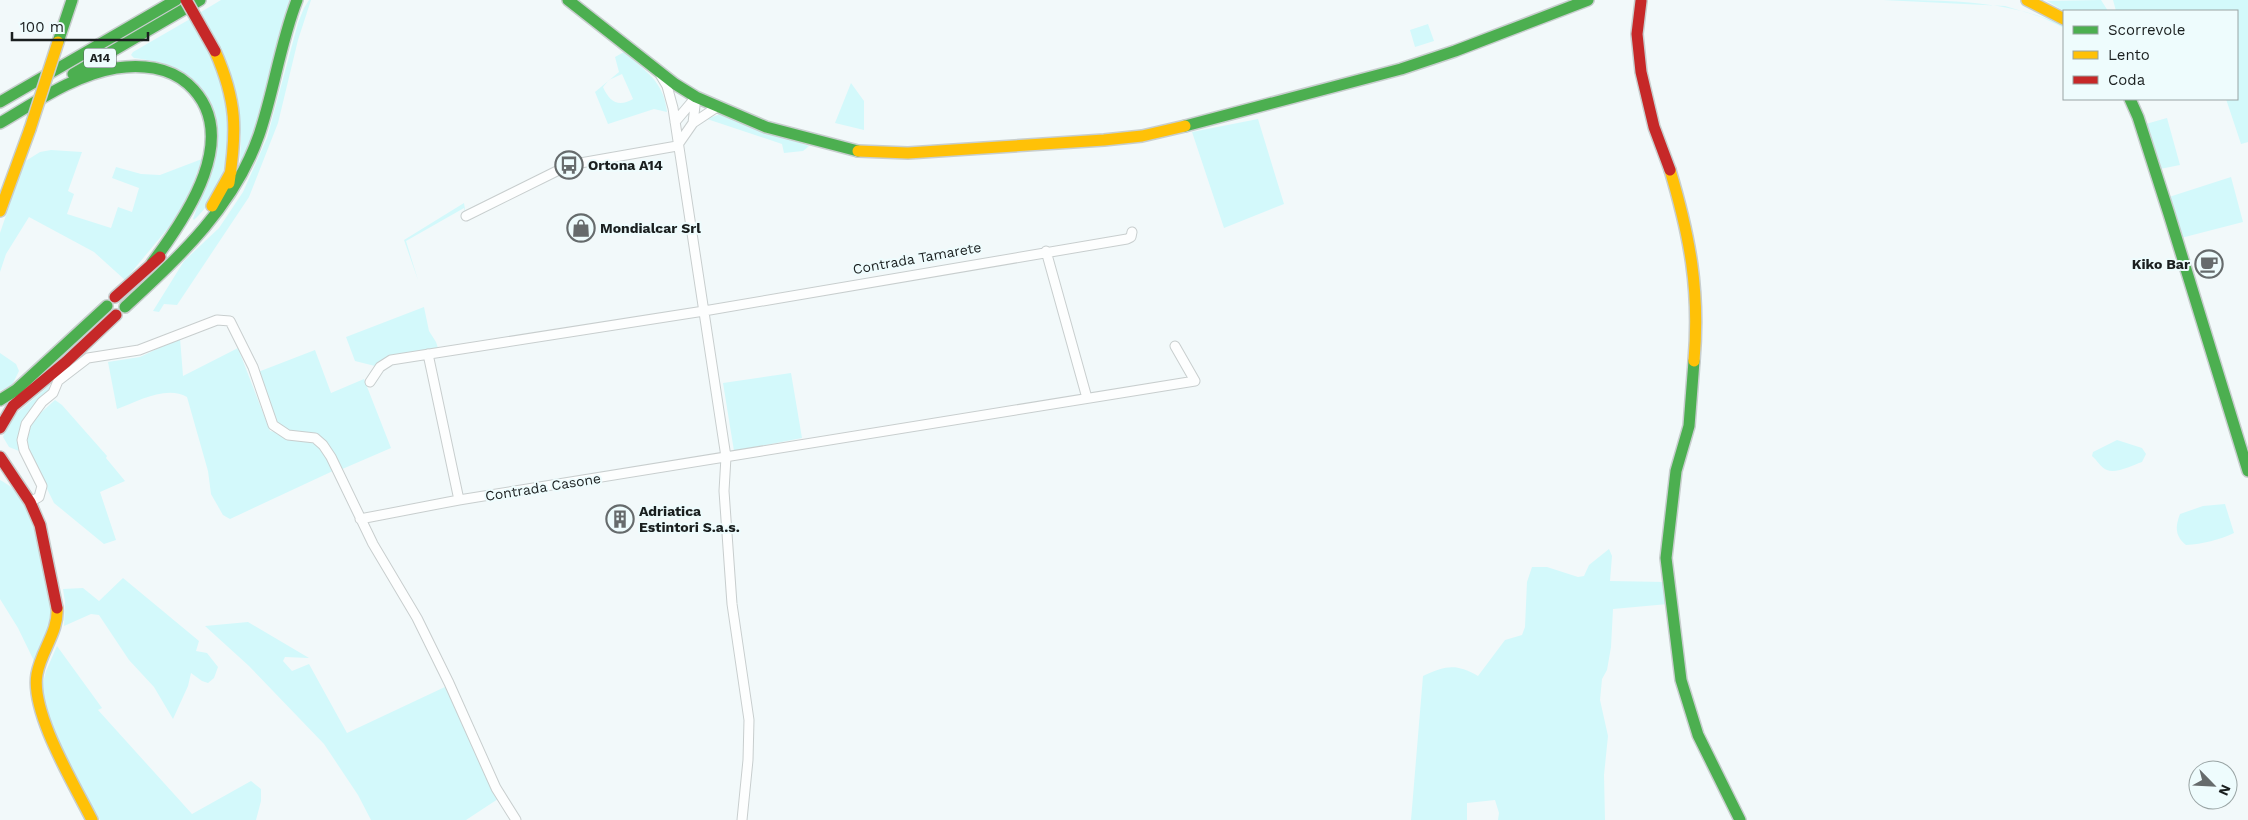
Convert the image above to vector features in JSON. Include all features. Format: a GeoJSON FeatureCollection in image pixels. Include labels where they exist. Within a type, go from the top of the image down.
{"type":"FeatureCollection","features":[{"type":"Feature","properties":{"kind":"main road"},"geometry":{"type":"LineString","coordinates":[[0,211],[30,130],[72,0]]}},
{"type":"Feature","properties":{"kind":"main road","name":"A14"},"geometry":{"type":"LineString","coordinates":[[0,102],[176,0]]}},
{"type":"Feature","properties":{"kind":"main road"},"geometry":{"type":"LineString","coordinates":[[186,0],[215,51],[229,83],[234,108],[235,135],[231,172],[223,204]]}},
{"type":"Feature","properties":{"kind":"main road","name":"A14"},"geometry":{"type":"LineString","coordinates":[[0,116],[200,0]]}},
{"type":"Feature","properties":{"kind":"main road"},"geometry":{"type":"LineString","coordinates":[[125,307],[190,244],[237,185],[259,136],[288,26],[297,0]]}},
{"type":"Feature","properties":{"kind":"main road"},"geometry":{"type":"LineString","coordinates":[[568,0],[658,71],[696,98],[766,127],[842,148],[867,152],[918,152],[1142,136],[1223,117],[1401,69],[1455,51],[1588,0]]}},
{"type":"Feature","properties":{"kind":"main road"},"geometry":{"type":"LineString","coordinates":[[1644,0],[1637,34],[1641,72],[1654,127],[1683,213],[1692,256],[1696,292],[1697,323],[1689,426],[1676,471],[1666,558],[1681,680],[1698,735],[1740,820]]}},
{"type":"Feature","properties":{"kind":"main road"},"geometry":{"type":"LineString","coordinates":[[2026,0],[2063,18]]}},
{"type":"Feature","properties":{"kind":"main road"},"geometry":{"type":"LineString","coordinates":[[0,124],[82,78],[110,69],[126,66],[155,68],[178,77],[189,84],[204,104],[210,117],[211,139],[209,154],[192,203],[182,222],[152,263]]}},
{"type":"Feature","properties":{"kind":"main road"},"geometry":{"type":"LineString","coordinates":[[2130,100],[2138,116],[2248,471]]}},
{"type":"Feature","properties":{"kind":"main road"},"geometry":{"type":"LineString","coordinates":[[115,297],[192,230],[213,205],[231,172]]}},
{"type":"Feature","properties":{"kind":"main road"},"geometry":{"type":"LineString","coordinates":[[0,400],[16,390],[107,306]]}},
{"type":"Feature","properties":{"kind":"main road"},"geometry":{"type":"LineString","coordinates":[[0,411],[13,406],[71,357],[116,315]]}},
{"type":"Feature","properties":{"kind":"main road"},"geometry":{"type":"LineString","coordinates":[[0,395],[16,390]]}},
{"type":"Feature","properties":{"kind":"main road"},"geometry":{"type":"LineString","coordinates":[[0,428],[13,406]]}},
{"type":"Feature","properties":{"kind":"main road"},"geometry":{"type":"LineString","coordinates":[[0,456],[30,502],[40,525],[56,594],[58,614],[38,668],[35,685],[38,705],[46,727],[92,820]]}},
{"type":"Feature","properties":{"kind":"street"},"geometry":{"type":"LineString","coordinates":[[658,71],[667,86],[675,122],[677,146],[726,457],[724,491],[732,604],[749,720],[748,760],[742,820]]}},
{"type":"Feature","properties":{"kind":"street"},"geometry":{"type":"LineString","coordinates":[[675,122],[696,98]]}},
{"type":"Feature","properties":{"kind":"street"},"geometry":{"type":"LineString","coordinates":[[693,123],[696,98]]}},
{"type":"Feature","properties":{"kind":"street"},"geometry":{"type":"LineString","coordinates":[[466,216],[569,165],[677,146],[693,123],[717,107]]}},
{"type":"Feature","properties":{"kind":"street","name":"Contrada Tamarete"},"geometry":{"type":"LineString","coordinates":[[370,382],[380,367],[391,360],[704,311],[1046,251],[1127,239],[1131,237],[1132,232]]}},
{"type":"Feature","properties":{"kind":"street"},"geometry":{"type":"LineString","coordinates":[[1046,251],[1087,398]]}},
{"type":"Feature","properties":{"kind":"street"},"geometry":{"type":"LineString","coordinates":[[30,502],[39,497],[42,486],[24,450],[22,440],[26,424],[42,402],[53,393],[58,381],[88,358],[139,350],[217,320],[224,319],[230,321],[237,331],[253,367],[272,424],[279,431],[288,435],[315,438],[323,444],[360,519],[417,618],[449,683],[496,788],[516,820]]}},
{"type":"Feature","properties":{"kind":"street","name":"Contrada Casone"},"geometry":{"type":"LineString","coordinates":[[360,519],[459,500],[1195,381],[1175,346]]}},
{"type":"Feature","properties":{"kind":"street"},"geometry":{"type":"LineString","coordinates":[[428,354],[459,500]]}},
{"type":"Feature","properties":{"kind":"shaded area"},"geometry":{"type":"Polygon","coordinates":[[[221,0],[291,0],[263,105],[243,163],[240,161],[241,136],[201,12],[221,0]]]}},
{"type":"Feature","properties":{"kind":"shaded area"},"geometry":{"type":"Polygon","coordinates":[[[309,0],[311,0],[298,40],[278,123],[249,197],[177,305],[164,304],[159,312],[153,311],[184,261],[219,228],[243,192],[267,138],[298,23],[309,0]]]}},
{"type":"Feature","properties":{"kind":"shaded area"},"geometry":{"type":"Polygon","coordinates":[[[1883,0],[1953,1],[1992,5],[1883,0]]]}},
{"type":"Feature","properties":{"kind":"shaded area"},"geometry":{"type":"Polygon","coordinates":[[[2101,0],[2107,10],[2063,10],[2047,1],[2101,0]]]}},
{"type":"Feature","properties":{"kind":"shaded area"},"geometry":{"type":"Polygon","coordinates":[[[2113,0],[2248,0],[2248,142],[2241,144],[2226,100],[2238,100],[2238,10],[2116,10],[2113,0]]]}},
{"type":"Feature","properties":{"kind":"shaded area"},"geometry":{"type":"Polygon","coordinates":[[[1992,5],[2005,6],[2020,11],[1999,6],[1992,5]]]}},
{"type":"Feature","properties":{"kind":"shaded area"},"geometry":{"type":"Polygon","coordinates":[[[2020,11],[2043,17],[2063,26],[2063,28],[2041,17],[2020,11]]]}},
{"type":"Feature","properties":{"kind":"shaded area"},"geometry":{"type":"Polygon","coordinates":[[[190,19],[218,70],[228,108],[229,128],[228,149],[224,169],[217,188],[207,205],[194,220],[212,164],[197,83],[183,72],[168,65],[134,58],[131,55],[133,52],[190,19]]]}},
{"type":"Feature","properties":{"kind":"shaded area"},"geometry":{"type":"Polygon","coordinates":[[[1428,24],[1434,41],[1415,47],[1410,30],[1428,24]]]}},
{"type":"Feature","properties":{"kind":"shaded area"},"geometry":{"type":"Polygon","coordinates":[[[624,52],[646,71],[658,84],[667,112],[654,109],[608,124],[595,92],[608,81],[603,87],[608,96],[615,102],[623,103],[633,99],[622,74],[610,80],[619,72],[615,57],[624,52]]]}},
{"type":"Feature","properties":{"kind":"shaded area"},"geometry":{"type":"Polygon","coordinates":[[[851,83],[864,101],[864,130],[835,123],[851,83]]]}},
{"type":"Feature","properties":{"kind":"shaded area"},"geometry":{"type":"Polygon","coordinates":[[[720,114],[809,146],[803,151],[784,153],[782,144],[707,119],[720,114]]]}},
{"type":"Feature","properties":{"kind":"shaded area"},"geometry":{"type":"Polygon","coordinates":[[[2167,118],[2180,165],[2160,169],[2146,124],[2167,118]]]}},
{"type":"Feature","properties":{"kind":"shaded area"},"geometry":{"type":"Polygon","coordinates":[[[1258,119],[1284,204],[1224,228],[1192,132],[1258,119]]]}},
{"type":"Feature","properties":{"kind":"shaded area"},"geometry":{"type":"Polygon","coordinates":[[[51,150],[82,152],[68,191],[74,194],[67,214],[111,228],[118,207],[132,212],[139,188],[112,178],[116,167],[141,174],[160,175],[202,159],[187,200],[169,227],[125,280],[94,252],[29,217],[6,254],[0,272],[0,233],[24,162],[40,152],[51,150]]]}},
{"type":"Feature","properties":{"kind":"shaded area"},"geometry":{"type":"Polygon","coordinates":[[[2231,177],[2243,222],[2181,238],[2169,197],[2231,177]]]}},
{"type":"Feature","properties":{"kind":"shaded area"},"geometry":{"type":"Polygon","coordinates":[[[464,203],[466,216],[464,208],[406,241],[418,280],[404,240],[464,203]]]}},
{"type":"Feature","properties":{"kind":"shaded area"},"geometry":{"type":"Polygon","coordinates":[[[424,307],[429,331],[438,348],[381,360],[375,366],[355,361],[346,337],[424,307]]]}},
{"type":"Feature","properties":{"kind":"shaded area"},"geometry":{"type":"Polygon","coordinates":[[[180,338],[183,376],[238,348],[270,431],[317,443],[335,470],[230,519],[223,515],[211,494],[208,471],[187,397],[179,394],[161,394],[117,409],[108,362],[140,357],[180,338]]]}},
{"type":"Feature","properties":{"kind":"shaded area"},"geometry":{"type":"Polygon","coordinates":[[[315,350],[331,393],[364,379],[391,448],[340,470],[322,441],[290,433],[272,420],[258,372],[315,350]]]}},
{"type":"Feature","properties":{"kind":"shaded area"},"geometry":{"type":"Polygon","coordinates":[[[0,353],[16,364],[19,371],[12,385],[0,391],[0,353]]]}},
{"type":"Feature","properties":{"kind":"shaded area"},"geometry":{"type":"Polygon","coordinates":[[[791,373],[802,438],[734,451],[723,383],[791,373]]]}},
{"type":"Feature","properties":{"kind":"shaded area"},"geometry":{"type":"Polygon","coordinates":[[[50,385],[49,391],[31,411],[23,425],[19,441],[19,451],[9,447],[3,437],[10,419],[50,385]]]}},
{"type":"Feature","properties":{"kind":"shaded area"},"geometry":{"type":"Polygon","coordinates":[[[55,400],[62,405],[107,456],[106,458],[125,481],[100,492],[116,540],[104,544],[54,503],[30,454],[27,445],[28,430],[36,417],[55,400]]]}},
{"type":"Feature","properties":{"kind":"shaded area"},"geometry":{"type":"Polygon","coordinates":[[[2117,440],[2142,448],[2146,454],[2142,462],[2115,471],[2103,468],[2092,456],[2093,452],[2117,440]]]}},
{"type":"Feature","properties":{"kind":"shaded area"},"geometry":{"type":"Polygon","coordinates":[[[0,480],[16,492],[26,508],[47,576],[50,593],[50,621],[34,661],[18,628],[0,599],[0,480]]]}},
{"type":"Feature","properties":{"kind":"shaded area"},"geometry":{"type":"Polygon","coordinates":[[[2225,504],[2234,533],[2217,540],[2199,544],[2186,545],[2182,542],[2177,531],[2180,514],[2203,506],[2225,504]]]}},
{"type":"Feature","properties":{"kind":"shaded area"},"geometry":{"type":"Polygon","coordinates":[[[1609,549],[1612,556],[1610,581],[1665,582],[1668,604],[1613,609],[1611,647],[1607,670],[1602,679],[1600,700],[1608,736],[1604,775],[1605,820],[1498,820],[1499,813],[1495,800],[1467,803],[1467,820],[1411,820],[1423,676],[1450,667],[1463,669],[1478,676],[1505,640],[1522,635],[1525,627],[1527,582],[1532,567],[1547,567],[1578,577],[1584,576],[1589,565],[1609,549]]]}},
{"type":"Feature","properties":{"kind":"shaded area"},"geometry":{"type":"Polygon","coordinates":[[[123,578],[199,641],[196,651],[207,653],[218,667],[214,678],[208,683],[191,673],[188,686],[173,719],[154,687],[129,660],[99,615],[91,614],[64,626],[65,602],[63,589],[83,588],[99,601],[123,578]]]}},
{"type":"Feature","properties":{"kind":"shaded area"},"geometry":{"type":"Polygon","coordinates":[[[248,622],[309,658],[285,657],[283,661],[292,671],[309,664],[347,733],[447,686],[501,797],[466,820],[371,820],[358,795],[324,744],[249,666],[205,626],[248,622]]]}},
{"type":"Feature","properties":{"kind":"shaded area"},"geometry":{"type":"Polygon","coordinates":[[[57,646],[102,708],[98,710],[192,814],[251,781],[261,789],[261,801],[256,820],[100,820],[63,755],[40,694],[46,671],[57,646]]]}},
{"type":"Feature","properties":{"kind":"traffic: fast"},"geometry":{"type":"LineString","coordinates":[[58,42],[72,0]]}},
{"type":"Feature","properties":{"kind":"traffic: fast"},"geometry":{"type":"LineString","coordinates":[[0,102],[176,0]]}},
{"type":"Feature","properties":{"kind":"traffic: fast"},"geometry":{"type":"LineString","coordinates":[[73,74],[200,0]]}},
{"type":"Feature","properties":{"kind":"traffic: fast"},"geometry":{"type":"LineString","coordinates":[[125,307],[185,250],[220,208],[235,185],[259,135],[286,33],[297,0]]}},
{"type":"Feature","properties":{"kind":"traffic: fast"},"geometry":{"type":"LineString","coordinates":[[568,0],[675,84],[696,97],[766,127],[858,151]]}},
{"type":"Feature","properties":{"kind":"traffic: fast"},"geometry":{"type":"LineString","coordinates":[[1185,126],[1401,69],[1455,51],[1588,0]]}},
{"type":"Feature","properties":{"kind":"traffic: fast"},"geometry":{"type":"LineString","coordinates":[[0,123],[70,83],[116,68],[135,66],[154,68],[172,74],[188,84],[204,104],[211,127],[210,151],[204,175],[193,200],[180,223],[152,263]]}},
{"type":"Feature","properties":{"kind":"traffic: fast"},"geometry":{"type":"LineString","coordinates":[[2130,100],[2138,117],[2169,214],[2248,471]]}},
{"type":"Feature","properties":{"kind":"traffic: fast"},"geometry":{"type":"LineString","coordinates":[[0,400],[16,390],[107,306]]}},
{"type":"Feature","properties":{"kind":"traffic: fast"},"geometry":{"type":"LineString","coordinates":[[1694,361],[1689,426],[1676,471],[1666,558],[1681,680],[1698,735],[1740,820]]}},
{"type":"Feature","properties":{"kind":"traffic: slow"},"geometry":{"type":"LineString","coordinates":[[2027,0],[2063,18]]}},
{"type":"Feature","properties":{"kind":"traffic: slow"},"geometry":{"type":"LineString","coordinates":[[30,129],[58,42]]}},
{"type":"Feature","properties":{"kind":"traffic: slow"},"geometry":{"type":"LineString","coordinates":[[215,51],[228,85],[233,116],[234,131],[229,183]]}},
{"type":"Feature","properties":{"kind":"traffic: slow"},"geometry":{"type":"LineString","coordinates":[[858,151],[908,153],[1104,140],[1142,136],[1185,126]]}},
{"type":"Feature","properties":{"kind":"traffic: slow"},"geometry":{"type":"LineString","coordinates":[[0,211],[30,129]]}},
{"type":"Feature","properties":{"kind":"traffic: slow"},"geometry":{"type":"LineString","coordinates":[[1670,170],[1683,218],[1692,264],[1696,311],[1694,361]]}},
{"type":"Feature","properties":{"kind":"traffic: slow"},"geometry":{"type":"LineString","coordinates":[[212,206],[231,172]]}},
{"type":"Feature","properties":{"kind":"traffic: slow"},"geometry":{"type":"LineString","coordinates":[[57,608],[53,633],[42,657],[37,674],[37,690],[40,708],[55,748],[92,820]]}},
{"type":"Feature","properties":{"kind":"traffic: jam"},"geometry":{"type":"LineString","coordinates":[[186,0],[215,51]]}},
{"type":"Feature","properties":{"kind":"traffic: jam"},"geometry":{"type":"LineString","coordinates":[[1641,1],[1637,34],[1641,72],[1654,127],[1670,170]]}},
{"type":"Feature","properties":{"kind":"traffic: jam"},"geometry":{"type":"LineString","coordinates":[[115,297],[160,257]]}},
{"type":"Feature","properties":{"kind":"traffic: jam"},"geometry":{"type":"LineString","coordinates":[[0,428],[13,406],[66,362],[116,315]]}},
{"type":"Feature","properties":{"kind":"traffic: jam"},"geometry":{"type":"LineString","coordinates":[[0,457],[30,502],[40,525],[57,608]]}},
{"type":"Feature","properties":{"kind":"place","name":"Ortona A14"},"geometry":{"type":"Point","coordinates":[569,165]}},
{"type":"Feature","properties":{"kind":"place","name":"Mondialcar Srl"},"geometry":{"type":"Point","coordinates":[581,228]}},
{"type":"Feature","properties":{"kind":"place","name":"Kiko Bar"},"geometry":{"type":"Point","coordinates":[2209,264]}},
{"type":"Feature","properties":{"kind":"place","name":"Adriatica Estintori S.a.s."},"geometry":{"type":"Point","coordinates":[620,519]}}]}
